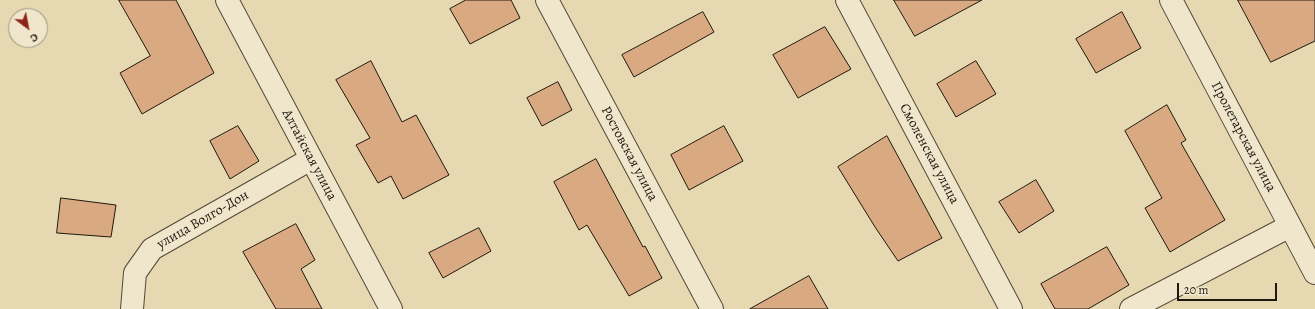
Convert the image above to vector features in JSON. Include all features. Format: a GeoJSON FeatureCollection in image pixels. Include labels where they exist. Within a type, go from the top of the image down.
{"type":"FeatureCollection","features":[{"type":"Feature","properties":{"kind":"street","name":"Алтайская улица"},"geometry":{"type":"LineString","coordinates":[[227,0],[392,309]]}},
{"type":"Feature","properties":{"kind":"street","name":"Ростовская улица"},"geometry":{"type":"LineString","coordinates":[[547,0],[712,309]]}},
{"type":"Feature","properties":{"kind":"street","name":"Смоленская улица"},"geometry":{"type":"LineString","coordinates":[[847,0],[1011,309]]}},
{"type":"Feature","properties":{"kind":"street","name":"Пролетарская улица"},"geometry":{"type":"LineString","coordinates":[[1171,0],[1315,273]]}},
{"type":"Feature","properties":{"kind":"street","name":"улица Волго-Дон"},"geometry":{"type":"LineString","coordinates":[[132,309],[135,273],[152,250],[311,159]]}},
{"type":"Feature","properties":{"kind":"street"},"geometry":{"type":"LineString","coordinates":[[1131,309],[1290,226]]}},
{"type":"Feature","properties":{"kind":"building"},"geometry":{"type":"Polygon","coordinates":[[[119,0],[176,0],[214,73],[142,114],[120,73],[150,56],[119,0]]]}},
{"type":"Feature","properties":{"kind":"building"},"geometry":{"type":"Polygon","coordinates":[[[466,0],[511,0],[520,18],[470,44],[450,9],[466,0]]]}},
{"type":"Feature","properties":{"kind":"building"},"geometry":{"type":"Polygon","coordinates":[[[894,0],[982,0],[915,36],[894,0]]]}},
{"type":"Feature","properties":{"kind":"building"},"geometry":{"type":"Polygon","coordinates":[[[1238,0],[1315,0],[1315,41],[1271,62],[1238,0]]]}},
{"type":"Feature","properties":{"kind":"building"},"geometry":{"type":"Polygon","coordinates":[[[703,12],[714,32],[634,77],[622,55],[703,12]]]}},
{"type":"Feature","properties":{"kind":"building"},"geometry":{"type":"Polygon","coordinates":[[[1122,12],[1141,48],[1096,73],[1076,39],[1122,12]]]}},
{"type":"Feature","properties":{"kind":"building"},"geometry":{"type":"Polygon","coordinates":[[[825,27],[851,69],[798,98],[773,55],[825,27]]]}},
{"type":"Feature","properties":{"kind":"building"},"geometry":{"type":"Polygon","coordinates":[[[371,61],[402,122],[416,115],[449,175],[403,199],[391,176],[378,183],[356,145],[370,138],[336,80],[371,61]]]}},
{"type":"Feature","properties":{"kind":"building"},"geometry":{"type":"Polygon","coordinates":[[[976,61],[996,94],[956,117],[937,84],[976,61]]]}},
{"type":"Feature","properties":{"kind":"building"},"geometry":{"type":"Polygon","coordinates":[[[558,82],[572,110],[542,126],[527,98],[558,82]]]}},
{"type":"Feature","properties":{"kind":"building"},"geometry":{"type":"Polygon","coordinates":[[[1167,105],[1186,140],[1181,143],[1225,220],[1170,252],[1145,208],[1162,198],[1125,131],[1167,105]]]}},
{"type":"Feature","properties":{"kind":"building"},"geometry":{"type":"Polygon","coordinates":[[[238,126],[259,161],[230,179],[210,141],[238,126]]]}},
{"type":"Feature","properties":{"kind":"building"},"geometry":{"type":"Polygon","coordinates":[[[724,126],[743,161],[689,190],[671,155],[724,126]]]}},
{"type":"Feature","properties":{"kind":"building"},"geometry":{"type":"Polygon","coordinates":[[[887,136],[942,238],[898,261],[838,167],[887,136]]]}},
{"type":"Feature","properties":{"kind":"building"},"geometry":{"type":"Polygon","coordinates":[[[596,159],[643,247],[645,246],[662,278],[629,296],[587,225],[579,230],[554,182],[596,159]]]}},
{"type":"Feature","properties":{"kind":"building"},"geometry":{"type":"Polygon","coordinates":[[[1036,180],[1054,211],[1019,233],[999,202],[1036,180]]]}},
{"type":"Feature","properties":{"kind":"building"},"geometry":{"type":"Polygon","coordinates":[[[61,198],[116,205],[111,237],[57,233],[61,198]]]}},
{"type":"Feature","properties":{"kind":"building"},"geometry":{"type":"Polygon","coordinates":[[[296,224],[315,260],[301,269],[322,309],[276,309],[243,252],[296,224]]]}},
{"type":"Feature","properties":{"kind":"building"},"geometry":{"type":"Polygon","coordinates":[[[479,228],[491,251],[443,278],[429,253],[479,228]]]}},
{"type":"Feature","properties":{"kind":"building"},"geometry":{"type":"Polygon","coordinates":[[[1107,247],[1129,285],[1088,309],[1055,309],[1041,284],[1107,247]]]}},
{"type":"Feature","properties":{"kind":"building"},"geometry":{"type":"Polygon","coordinates":[[[809,276],[828,309],[750,309],[809,276]]]}}]}
